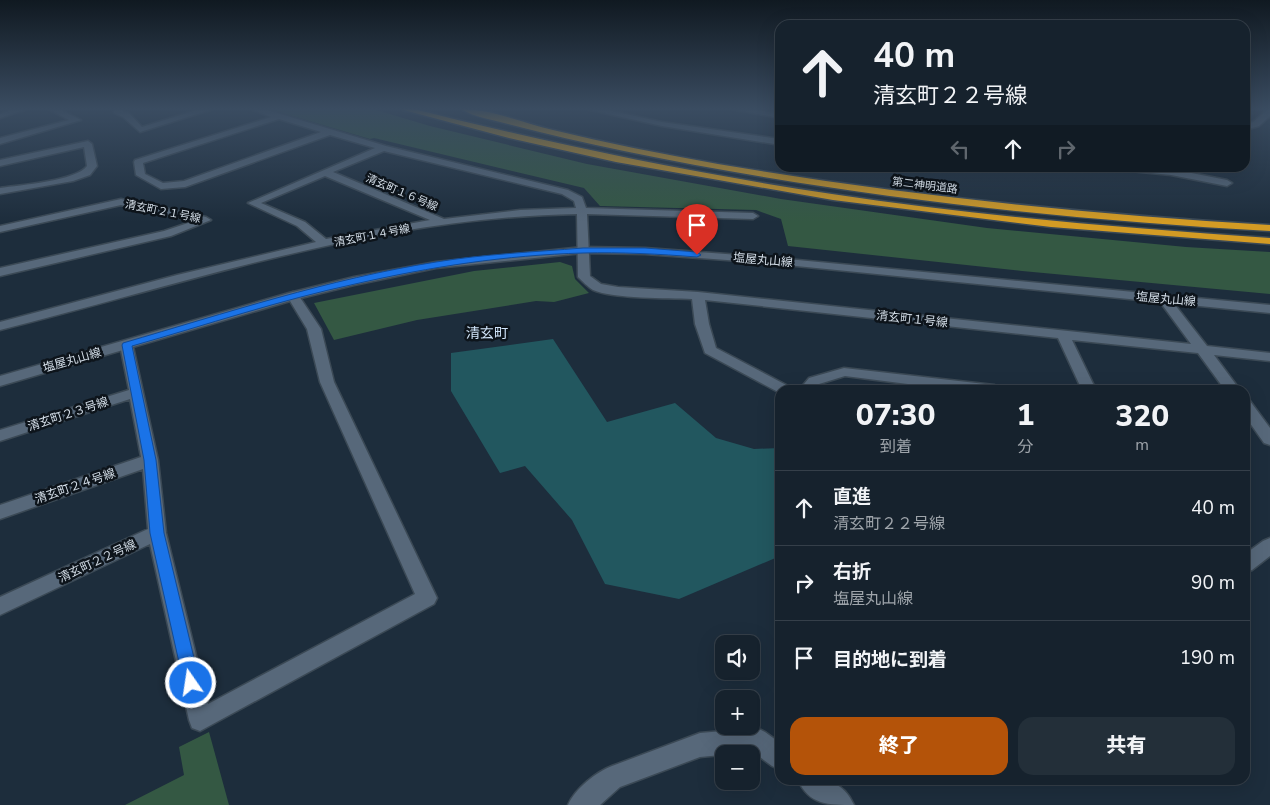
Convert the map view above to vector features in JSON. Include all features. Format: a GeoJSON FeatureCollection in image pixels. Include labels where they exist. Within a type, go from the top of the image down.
{"type":"FeatureCollection","features":[{"type":"Feature","properties":{"kind":"highway","name":"第二神明道路"},"geometry":{"type":"LineString","coordinates":[[557,147],[711,177],[839,198],[991,217],[1144,232],[1270,241]]}},
{"type":"Feature","properties":{"kind":"highway","name":"第二神明道路"},"geometry":{"type":"LineString","coordinates":[[579,147],[711,177]]}},
{"type":"Feature","properties":{"kind":"highway","name":"第二神明道路"},"geometry":{"type":"LineString","coordinates":[[611,147],[719,167],[852,188],[1069,213],[1270,228]]}},
{"type":"Feature","properties":{"kind":"highway"},"geometry":{"type":"LineString","coordinates":[[648,147],[775,166]]}},
{"type":"Feature","properties":{"kind":"highway"},"geometry":{"type":"LineString","coordinates":[[811,172],[856,179]]}},
{"type":"Feature","properties":{"kind":"street"},"geometry":{"type":"LineString","coordinates":[[0,163],[76,147]]}},
{"type":"Feature","properties":{"kind":"street"},"geometry":{"type":"LineString","coordinates":[[0,191],[87,173],[92,166],[88,147]]}},
{"type":"Feature","properties":{"kind":"street"},"geometry":{"type":"LineString","coordinates":[[186,147],[138,162],[141,175],[161,186],[185,184],[289,147]]}},
{"type":"Feature","properties":{"kind":"street"},"geometry":{"type":"LineString","coordinates":[[378,147],[565,192],[579,199],[582,210],[583,250]]}},
{"type":"Feature","properties":{"kind":"street"},"geometry":{"type":"LineString","coordinates":[[325,244],[301,224],[253,203],[383,148]]}},
{"type":"Feature","properties":{"kind":"street","name":"清玄町１６号線"},"geometry":{"type":"LineString","coordinates":[[324,172],[443,222]]}},
{"type":"Feature","properties":{"kind":"street"},"geometry":{"type":"LineString","coordinates":[[1171,172],[1227,183]]}},
{"type":"Feature","properties":{"kind":"street","name":"清玄町２１号線"},"geometry":{"type":"LineString","coordinates":[[0,229],[120,202],[206,220],[167,234],[0,272]]}},
{"type":"Feature","properties":{"kind":"street","name":"清玄町１４号線"},"geometry":{"type":"LineString","coordinates":[[0,326],[275,254],[384,231],[443,222],[488,216],[582,210],[753,216]]}},
{"type":"Feature","properties":{"kind":"street","name":"塩屋丸山線"},"geometry":{"type":"LineString","coordinates":[[0,381],[293,296],[354,281],[436,265],[583,250],[645,251],[766,260],[1270,309]]}},
{"type":"Feature","properties":{"kind":"street","name":"清玄町１号線"},"geometry":{"type":"LineString","coordinates":[[583,250],[584,277],[597,286],[618,291],[698,296],[1270,357]]}},
{"type":"Feature","properties":{"kind":"street"},"geometry":{"type":"LineString","coordinates":[[127,345],[150,460],[157,533],[200,720],[427,598],[327,382],[314,329],[293,296]]}},
{"type":"Feature","properties":{"kind":"street"},"geometry":{"type":"LineString","coordinates":[[698,296],[702,324],[710,350],[775,385]]}},
{"type":"Feature","properties":{"kind":"street"},"geometry":{"type":"LineString","coordinates":[[1164,299],[1229,385]]}},
{"type":"Feature","properties":{"kind":"street"},"geometry":{"type":"LineString","coordinates":[[1063,335],[1087,385]]}},
{"type":"Feature","properties":{"kind":"street"},"geometry":{"type":"LineString","coordinates":[[810,385],[814,381],[844,372],[952,385]]}},
{"type":"Feature","properties":{"kind":"street","name":"清玄町２３号線"},"geometry":{"type":"LineString","coordinates":[[0,436],[137,392]]}},
{"type":"Feature","properties":{"kind":"street"},"geometry":{"type":"LineString","coordinates":[[1250,410],[1264,423],[1270,439]]}},
{"type":"Feature","properties":{"kind":"street","name":"清玄町２４号線"},"geometry":{"type":"LineString","coordinates":[[0,512],[150,460]]}},
{"type":"Feature","properties":{"kind":"street","name":"清玄町２２号線"},"geometry":{"type":"LineString","coordinates":[[0,606],[157,533]]}},
{"type":"Feature","properties":{"kind":"street"},"geometry":{"type":"LineString","coordinates":[[1250,560],[1270,546]]}},
{"type":"Feature","properties":{"kind":"street"},"geometry":{"type":"LineString","coordinates":[[581,805],[612,778],[700,745],[757,740],[775,754]]}},
{"type":"Feature","properties":{"kind":"street"},"geometry":{"type":"LineString","coordinates":[[816,785],[841,805]]}},
{"type":"Feature","properties":{"kind":"shaded area"},"geometry":{"type":"Polygon","coordinates":[[[410,147],[515,147],[587,164],[781,199],[987,228],[1186,247],[1270,252],[1270,294],[1022,271],[788,246],[781,219],[756,210],[600,206],[584,188],[410,147]]]}},
{"type":"Feature","properties":{"kind":"shaded area"},"geometry":{"type":"Polygon","coordinates":[[[560,262],[572,266],[575,279],[589,293],[554,302],[536,301],[417,320],[334,340],[314,303],[474,271],[560,262]]]}},
{"type":"Feature","properties":{"kind":"shaded area"},"geometry":{"type":"Polygon","coordinates":[[[553,339],[607,422],[675,403],[716,438],[754,449],[775,448],[775,558],[679,599],[605,584],[572,520],[525,466],[500,473],[451,391],[451,353],[553,339]]]}},
{"type":"Feature","properties":{"kind":"shaded area"},"geometry":{"type":"Polygon","coordinates":[[[209,732],[229,805],[125,805],[184,775],[179,747],[209,732]]]}},
{"type":"Feature","properties":{"kind":"district","name":"清玄町"},"geometry":{"type":"Point","coordinates":[487,333]}},
{"type":"Feature","properties":{"kind":"route"},"geometry":{"type":"LineString","coordinates":[[191,683],[157,533],[150,460],[127,345],[293,296],[384,274],[436,265],[583,250],[645,251],[697,255]]}}]}
